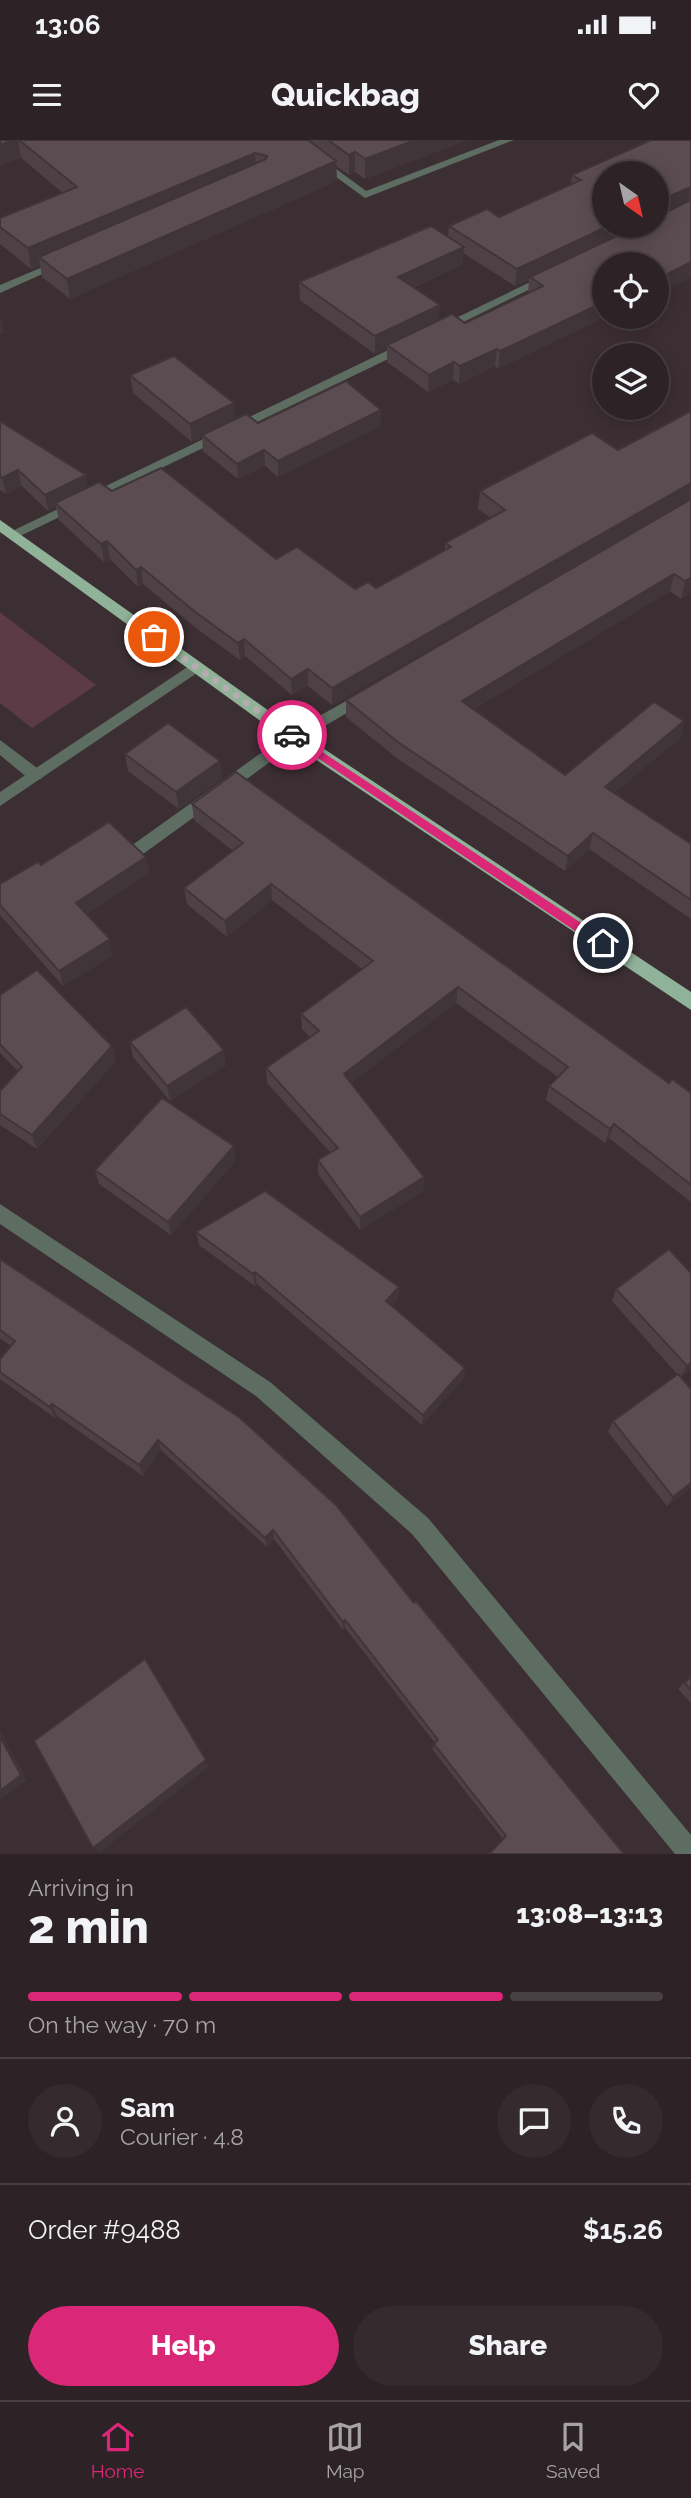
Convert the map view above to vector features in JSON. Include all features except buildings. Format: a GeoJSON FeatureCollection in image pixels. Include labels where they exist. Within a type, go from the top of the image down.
{"type":"FeatureCollection","features":[{"type":"Feature","properties":{"kind":"highway"},"geometry":{"type":"LineString","coordinates":[[6,529],[294,737],[691,1002]]}},
{"type":"Feature","properties":{"kind":"street"},"geometry":{"type":"LineString","coordinates":[[290,140],[365,195],[509,140]]}},
{"type":"Feature","properties":{"kind":"street"},"geometry":{"type":"LineString","coordinates":[[0,289],[75,257]]}},
{"type":"Feature","properties":{"kind":"street"},"geometry":{"type":"LineString","coordinates":[[429,334],[567,268]]}},
{"type":"Feature","properties":{"kind":"street"},"geometry":{"type":"LineString","coordinates":[[6,529],[416,340]]}},
{"type":"Feature","properties":{"kind":"street"},"geometry":{"type":"LineString","coordinates":[[0,800],[195,667]]}},
{"type":"Feature","properties":{"kind":"street"},"geometry":{"type":"LineString","coordinates":[[137,850],[294,737],[374,690]]}},
{"type":"Feature","properties":{"kind":"street"},"geometry":{"type":"LineString","coordinates":[[0,746],[35,775]]}},
{"type":"Feature","properties":{"kind":"street"},"geometry":{"type":"LineString","coordinates":[[0,1213],[263,1389],[420,1526],[691,1854]]}},
{"type":"Feature","properties":{"kind":"shaded area"},"geometry":{"type":"Polygon","coordinates":[[[0,612],[96,685],[32,728],[0,703],[0,612]]]}},
{"type":"Feature","properties":{"kind":"way so far"},"geometry":{"type":"LineString","coordinates":[[154,637],[292,735]]}},
{"type":"Feature","properties":{"kind":"route"},"geometry":{"type":"LineString","coordinates":[[292,735],[603,943]]}}]}
